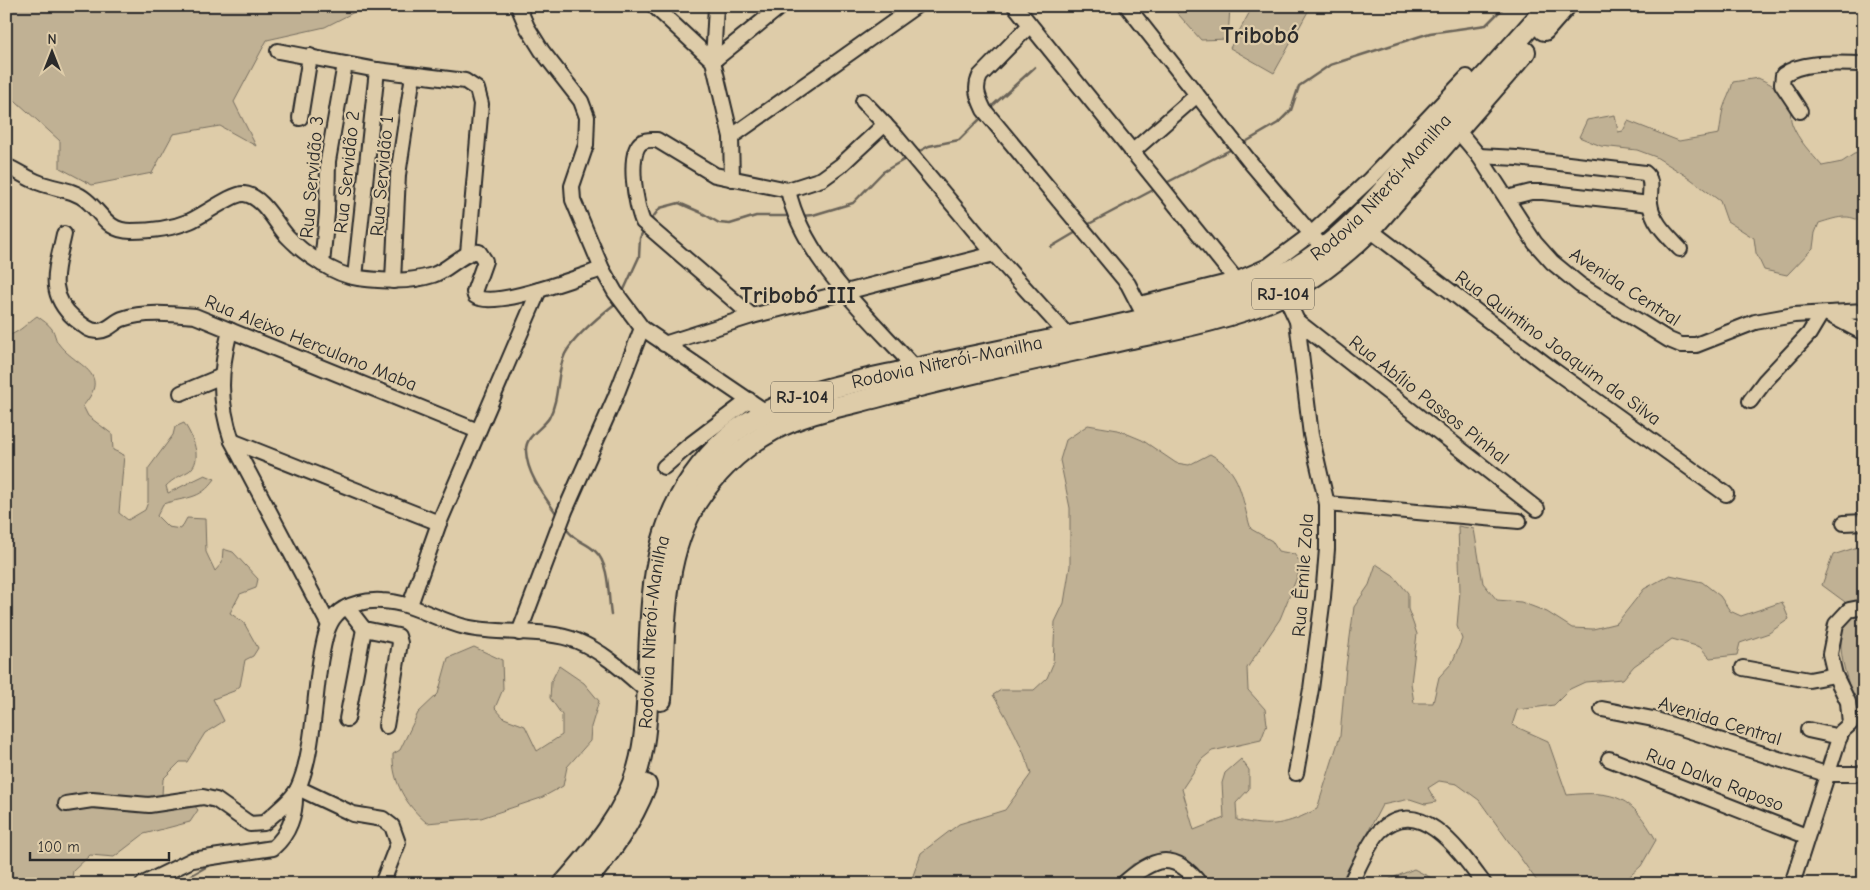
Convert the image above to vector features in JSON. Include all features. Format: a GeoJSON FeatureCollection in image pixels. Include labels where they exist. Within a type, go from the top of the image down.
{"type":"FeatureCollection","features":[{"type":"Feature","properties":{"kind":"highway","name":"Rodovia Niterói-Manilha"},"geometry":{"type":"LineString","coordinates":[[564,884],[599,844],[615,821],[631,790],[639,767],[648,692],[655,572],[662,540],[674,505],[692,477],[716,450],[740,428],[766,412],[797,399],[853,382],[1069,336],[1142,311],[1284,274],[1325,249],[1377,198],[1548,6]]}},
{"type":"Feature","properties":{"kind":"highway","name":"Rodovia Niterói-Manilha"},"geometry":{"type":"LineString","coordinates":[[583,884],[619,840],[635,813],[647,783],[660,710],[668,595],[673,557],[684,528],[697,502],[718,473],[742,450],[773,430],[802,418],[908,389],[1220,318],[1284,294],[1310,279],[1346,252],[1370,230],[1565,6]]}},
{"type":"Feature","properties":{"kind":"highway"},"geometry":{"type":"LineString","coordinates":[[1467,77],[1510,50]]}},
{"type":"Feature","properties":{"kind":"highway"},"geometry":{"type":"LineString","coordinates":[[1405,165],[1411,134]]}},
{"type":"Feature","properties":{"kind":"street"},"geometry":{"type":"LineString","coordinates":[[518,6],[527,27],[542,51],[581,102],[587,117],[586,145],[572,194],[588,238],[615,292],[642,328],[766,412]]}},
{"type":"Feature","properties":{"kind":"street"},"geometry":{"type":"LineString","coordinates":[[654,6],[713,61]]}},
{"type":"Feature","properties":{"kind":"street"},"geometry":{"type":"LineString","coordinates":[[716,6],[713,61],[721,102],[732,137],[732,179]]}},
{"type":"Feature","properties":{"kind":"street"},"geometry":{"type":"LineString","coordinates":[[713,61],[781,6]]}},
{"type":"Feature","properties":{"kind":"street"},"geometry":{"type":"LineString","coordinates":[[732,137],[916,6]]}},
{"type":"Feature","properties":{"kind":"street"},"geometry":{"type":"LineString","coordinates":[[1015,6],[1241,286],[1311,234],[1370,179],[1467,77]]}},
{"type":"Feature","properties":{"kind":"street"},"geometry":{"type":"LineString","coordinates":[[1127,6],[1250,162],[1325,249]]}},
{"type":"Feature","properties":{"kind":"street"},"geometry":{"type":"LineString","coordinates":[[1030,25],[980,76],[976,84],[977,95],[986,113],[1128,284],[1142,311]]}},
{"type":"Feature","properties":{"kind":"street"},"geometry":{"type":"LineString","coordinates":[[278,51],[376,70],[465,81],[477,88],[480,95],[468,253]]}},
{"type":"Feature","properties":{"kind":"street"},"geometry":{"type":"LineString","coordinates":[[300,118],[310,56]]}},
{"type":"Feature","properties":{"kind":"street","name":"Rua Servidão 3"},"geometry":{"type":"LineString","coordinates":[[322,264],[327,213],[328,161],[345,64]]}},
{"type":"Feature","properties":{"kind":"street"},"geometry":{"type":"LineString","coordinates":[[1800,111],[1782,84],[1783,75],[1796,69],[1819,65],[1864,64]]}},
{"type":"Feature","properties":{"kind":"street","name":"Rua Servidão 2"},"geometry":{"type":"LineString","coordinates":[[355,277],[376,70]]}},
{"type":"Feature","properties":{"kind":"street","name":"Rua Servidão 1"},"geometry":{"type":"LineString","coordinates":[[393,281],[398,175],[413,74]]}},
{"type":"Feature","properties":{"kind":"street"},"geometry":{"type":"LineString","coordinates":[[1132,152],[1197,95]]}},
{"type":"Feature","properties":{"kind":"street"},"geometry":{"type":"LineString","coordinates":[[863,101],[886,124],[906,150],[922,166],[994,254],[1069,336]]}},
{"type":"Feature","properties":{"kind":"street"},"geometry":{"type":"LineString","coordinates":[[752,316],[706,274],[646,225],[636,198],[633,166],[636,148],[641,142],[648,139],[657,140],[705,170],[732,179],[788,190],[822,179],[840,166],[886,124]]}},
{"type":"Feature","properties":{"kind":"street","name":"Avenida Central"},"geometry":{"type":"LineString","coordinates":[[1458,131],[1479,156],[1535,243],[1552,262],[1580,285],[1621,312],[1681,345],[1696,344],[1755,322],[1794,315],[1864,311]]}},
{"type":"Feature","properties":{"kind":"street"},"geometry":{"type":"LineString","coordinates":[[1479,156],[1517,158],[1645,173],[1650,181],[1650,204],[1659,225],[1680,249]]}},
{"type":"Feature","properties":{"kind":"street"},"geometry":{"type":"LineString","coordinates":[[6,166],[41,183],[78,194],[88,200],[108,224],[121,230],[158,229],[188,222],[211,211],[235,195],[244,194],[258,202],[286,235],[322,264],[355,277],[393,281],[416,280],[449,268],[468,253],[479,252],[485,261],[474,292],[478,299],[494,300],[538,290],[602,269]]}},
{"type":"Feature","properties":{"kind":"street"},"geometry":{"type":"LineString","coordinates":[[788,190],[798,225],[818,257],[846,292],[915,368]]}},
{"type":"Feature","properties":{"kind":"street"},"geometry":{"type":"LineString","coordinates":[[1507,198],[1532,192],[1543,192],[1650,204]]}},
{"type":"Feature","properties":{"kind":"street","name":"Rua Quintino Joaquim da Silva"},"geometry":{"type":"LineString","coordinates":[[1370,230],[1552,369],[1726,494]]}},
{"type":"Feature","properties":{"kind":"street","name":"Rua Aleixo Herculano Maba"},"geometry":{"type":"LineString","coordinates":[[64,234],[55,276],[56,289],[59,300],[66,311],[89,329],[103,330],[129,318],[172,314],[195,316],[478,431]]}},
{"type":"Feature","properties":{"kind":"street"},"geometry":{"type":"LineString","coordinates":[[664,344],[752,316],[994,254]]}},
{"type":"Feature","properties":{"kind":"street"},"geometry":{"type":"LineString","coordinates":[[410,605],[438,523],[538,290]]}},
{"type":"Feature","properties":{"kind":"street","name":"Rua Êmile Zola"},"geometry":{"type":"LineString","coordinates":[[1284,294],[1297,322],[1311,435],[1327,504],[1327,549],[1323,597],[1311,689],[1296,772]]}},
{"type":"Feature","properties":{"kind":"street"},"geometry":{"type":"LineString","coordinates":[[1750,401],[1765,381],[1809,334],[1824,314],[1864,333]]}},
{"type":"Feature","properties":{"kind":"street","name":"Rua Abílio Passos Pinhal"},"geometry":{"type":"LineString","coordinates":[[1297,322],[1537,509]]}},
{"type":"Feature","properties":{"kind":"street"},"geometry":{"type":"LineString","coordinates":[[520,633],[565,510],[615,398],[642,328]]}},
{"type":"Feature","properties":{"kind":"street"},"geometry":{"type":"LineString","coordinates":[[230,330],[222,376],[224,416],[232,441],[329,625]]}},
{"type":"Feature","properties":{"kind":"street"},"geometry":{"type":"LineString","coordinates":[[181,393],[222,376]]}},
{"type":"Feature","properties":{"kind":"street"},"geometry":{"type":"LineString","coordinates":[[664,468],[687,447],[749,400]]}},
{"type":"Feature","properties":{"kind":"street"},"geometry":{"type":"LineString","coordinates":[[232,441],[438,523]]}},
{"type":"Feature","properties":{"kind":"street"},"geometry":{"type":"LineString","coordinates":[[1327,504],[1519,521]]}},
{"type":"Feature","properties":{"kind":"street"},"geometry":{"type":"LineString","coordinates":[[1844,524],[1864,522]]}},
{"type":"Feature","properties":{"kind":"street"},"geometry":{"type":"LineString","coordinates":[[143,884],[174,867],[201,857],[273,848],[280,841],[290,823],[295,807],[296,790],[310,736],[315,691],[329,625],[337,613],[348,607],[367,601],[410,605],[462,626],[484,631],[520,633],[576,640],[613,662],[648,692]]}},
{"type":"Feature","properties":{"kind":"street"},"geometry":{"type":"LineString","coordinates":[[348,607],[364,629],[393,634],[400,639],[386,726]]}},
{"type":"Feature","properties":{"kind":"street"},"geometry":{"type":"LineString","coordinates":[[1792,884],[1826,774],[1840,737],[1850,724],[1848,702],[1835,675],[1830,654],[1836,624],[1849,610],[1864,607]]}},
{"type":"Feature","properties":{"kind":"street"},"geometry":{"type":"LineString","coordinates":[[347,719],[364,629]]}},
{"type":"Feature","properties":{"kind":"street"},"geometry":{"type":"LineString","coordinates":[[1743,668],[1809,680],[1835,675]]}},
{"type":"Feature","properties":{"kind":"street","name":"Avenida Central"},"geometry":{"type":"LineString","coordinates":[[1602,709],[1653,720],[1826,774],[1864,774]]}},
{"type":"Feature","properties":{"kind":"street"},"geometry":{"type":"LineString","coordinates":[[1808,730],[1840,737]]}},
{"type":"Feature","properties":{"kind":"street","name":"Rua Dalva Raposo"},"geometry":{"type":"LineString","coordinates":[[1609,759],[1806,836]]}},
{"type":"Feature","properties":{"kind":"street"},"geometry":{"type":"LineString","coordinates":[[66,804],[92,800],[149,805],[203,797],[216,800],[250,824],[256,825],[264,823],[296,790]]}},
{"type":"Feature","properties":{"kind":"street"},"geometry":{"type":"LineString","coordinates":[[296,790],[353,814],[383,819],[392,826],[398,843],[382,884]]}},
{"type":"Feature","properties":{"kind":"street"},"geometry":{"type":"LineString","coordinates":[[1350,884],[1379,832],[1392,822],[1409,819],[1422,822],[1439,830],[1459,850],[1484,884]]}},
{"type":"Feature","properties":{"kind":"street"},"geometry":{"type":"LineString","coordinates":[[1123,884],[1139,870],[1154,863],[1169,861],[1183,865],[1200,884]]}},
{"type":"Feature","properties":{"kind":"shaded area"},"geometry":{"type":"Polygon","coordinates":[[[6,6],[366,6],[325,27],[267,40],[234,102],[256,146],[220,126],[173,134],[152,173],[92,185],[60,168],[60,141],[6,92],[6,6]]]}},
{"type":"Feature","properties":{"kind":"shaded area"},"geometry":{"type":"Polygon","coordinates":[[[1171,6],[1230,6],[1228,39],[1201,40],[1171,6]]]}},
{"type":"Feature","properties":{"kind":"shaded area"},"geometry":{"type":"Polygon","coordinates":[[[1253,6],[1311,6],[1274,73],[1230,48],[1253,6]]]}},
{"type":"Feature","properties":{"kind":"shaded area"},"geometry":{"type":"Polygon","coordinates":[[[1758,78],[1773,86],[1786,98],[1789,103],[1791,122],[1795,130],[1805,146],[1822,166],[1842,162],[1854,154],[1864,152],[1864,224],[1848,217],[1819,223],[1815,233],[1813,248],[1787,275],[1764,270],[1756,253],[1754,238],[1727,221],[1720,201],[1688,177],[1656,157],[1637,150],[1601,146],[1579,137],[1587,120],[1615,115],[1618,132],[1623,131],[1628,121],[1679,141],[1719,134],[1723,109],[1733,82],[1758,78]]]}},
{"type":"Feature","properties":{"kind":"shaded area"},"geometry":{"type":"Polygon","coordinates":[[[37,316],[51,327],[57,341],[65,351],[88,370],[93,377],[94,385],[91,394],[83,406],[88,416],[112,434],[113,450],[124,455],[119,513],[128,520],[145,510],[148,502],[148,469],[173,435],[175,427],[184,423],[195,447],[196,461],[189,471],[166,486],[168,493],[205,475],[215,479],[203,491],[192,497],[163,504],[157,516],[168,527],[181,529],[187,518],[205,519],[206,552],[215,571],[222,563],[223,549],[233,552],[258,579],[256,588],[240,594],[230,613],[244,623],[258,648],[253,656],[245,660],[240,686],[234,691],[213,699],[224,721],[205,733],[187,762],[180,762],[163,779],[162,795],[183,804],[194,805],[198,810],[190,822],[144,834],[114,857],[90,855],[73,871],[71,884],[6,884],[6,333],[10,335],[14,333],[37,316]]]}},
{"type":"Feature","properties":{"kind":"shaded area"},"geometry":{"type":"Polygon","coordinates":[[[1088,425],[1118,430],[1142,440],[1176,463],[1189,465],[1210,454],[1221,461],[1235,477],[1239,486],[1251,529],[1272,541],[1278,551],[1294,554],[1302,565],[1280,619],[1247,668],[1248,690],[1265,709],[1267,724],[1261,740],[1212,751],[1202,759],[1182,789],[1194,830],[1224,818],[1222,783],[1225,773],[1241,759],[1249,770],[1249,789],[1236,803],[1237,820],[1260,824],[1278,824],[1296,819],[1317,809],[1340,736],[1354,607],[1369,585],[1376,564],[1393,575],[1408,593],[1408,609],[1417,634],[1411,683],[1414,703],[1433,703],[1439,677],[1452,663],[1462,639],[1457,626],[1460,591],[1458,526],[1474,529],[1483,583],[1497,600],[1521,602],[1547,612],[1572,628],[1593,629],[1617,623],[1644,589],[1670,575],[1702,582],[1720,596],[1730,611],[1741,616],[1782,602],[1789,619],[1769,633],[1740,643],[1737,655],[1710,658],[1700,647],[1672,639],[1634,666],[1623,679],[1585,682],[1570,689],[1554,705],[1517,710],[1512,725],[1548,741],[1567,795],[1598,794],[1621,800],[1639,814],[1656,840],[1641,866],[1621,884],[1539,884],[1479,800],[1457,784],[1439,781],[1428,788],[1436,802],[1425,804],[1410,799],[1382,805],[1354,859],[1349,876],[1342,884],[1209,884],[1194,867],[1167,854],[1133,864],[1110,884],[910,884],[921,853],[959,824],[1005,810],[1031,774],[1015,733],[993,695],[1001,690],[1034,690],[1047,678],[1053,664],[1055,622],[1064,603],[1070,566],[1070,508],[1060,460],[1066,440],[1088,425]]]}},
{"type":"Feature","properties":{"kind":"shaded area"},"geometry":{"type":"Polygon","coordinates":[[[1864,545],[1864,714],[1855,708],[1842,655],[1841,641],[1845,602],[1822,585],[1833,555],[1864,545]]]}},
{"type":"Feature","properties":{"kind":"shaded area"},"geometry":{"type":"Polygon","coordinates":[[[474,647],[502,660],[503,689],[495,708],[504,718],[525,726],[537,751],[562,735],[562,715],[550,698],[551,682],[559,666],[584,683],[599,701],[591,727],[590,741],[567,767],[563,786],[541,798],[481,818],[427,823],[413,809],[402,792],[395,774],[393,754],[400,750],[418,713],[438,694],[448,658],[474,647]]]}},
{"type":"Feature","properties":{"kind":"shaded area"},"geometry":{"type":"Polygon","coordinates":[[[1414,869],[1443,884],[1388,884],[1390,879],[1414,869]]]}},
{"type":"Feature","properties":{"kind":"waterway"},"geometry":{"type":"LineString","coordinates":[[1242,144],[1278,123],[1291,110],[1299,86],[1330,65],[1430,33],[1486,25],[1505,6]]}},
{"type":"Feature","properties":{"kind":"waterway"},"geometry":{"type":"LineString","coordinates":[[990,108],[1035,67]]}},
{"type":"Feature","properties":{"kind":"waterway"},"geometry":{"type":"LineString","coordinates":[[916,153],[929,146],[959,140],[983,116]]}},
{"type":"Feature","properties":{"kind":"waterway"},"geometry":{"type":"LineString","coordinates":[[1164,184],[1232,149]]}},
{"type":"Feature","properties":{"kind":"waterway"},"geometry":{"type":"LineString","coordinates":[[801,216],[813,215],[853,203],[883,172],[907,158]]}},
{"type":"Feature","properties":{"kind":"waterway"},"geometry":{"type":"LineString","coordinates":[[1087,225],[1157,188]]}},
{"type":"Feature","properties":{"kind":"waterway"},"geometry":{"type":"LineString","coordinates":[[650,221],[660,208],[679,203],[719,223],[730,224],[756,216],[791,216]]}},
{"type":"Feature","properties":{"kind":"waterway"},"geometry":{"type":"LineString","coordinates":[[622,294],[639,257],[640,238],[644,229]]}},
{"type":"Feature","properties":{"kind":"waterway"},"geometry":{"type":"LineString","coordinates":[[1051,247],[1078,231]]}},
{"type":"Feature","properties":{"kind":"waterway"},"geometry":{"type":"LineString","coordinates":[[558,516],[533,477],[527,460],[526,446],[531,437],[549,418],[555,402],[560,369],[565,354],[574,341],[616,303]]}},
{"type":"Feature","properties":{"kind":"waterway"},"geometry":{"type":"LineString","coordinates":[[565,527],[572,536],[591,548],[600,557],[608,581],[611,615]]}},
{"type":"Feature","properties":{"kind":"waterway"},"geometry":{"type":"LineString","coordinates":[[182,884],[192,875],[213,863]]}},
{"type":"Feature","properties":{"kind":"district","name":"Tribobó"},"geometry":{"type":"Point","coordinates":[1260,35]}},
{"type":"Feature","properties":{"kind":"district","name":"Tribobó III"},"geometry":{"type":"Point","coordinates":[798,295]}}]}
